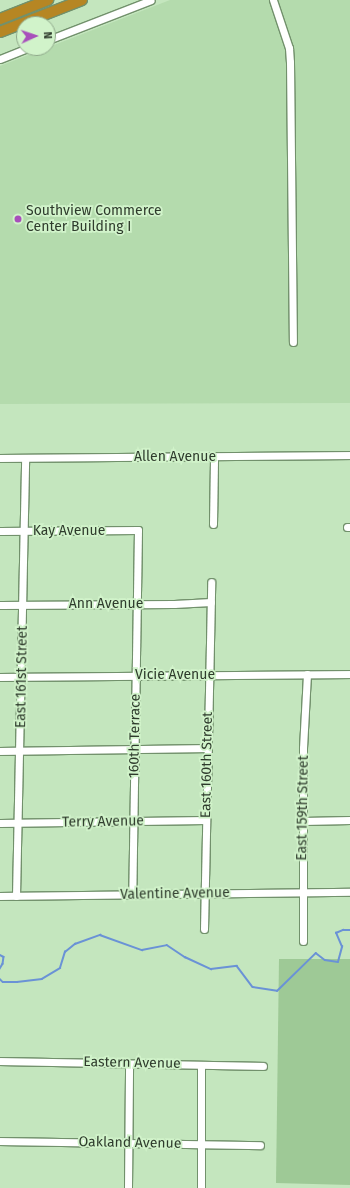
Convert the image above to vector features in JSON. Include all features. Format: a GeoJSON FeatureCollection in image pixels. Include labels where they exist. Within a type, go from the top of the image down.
{"type":"FeatureCollection","features":[{"type":"Feature","properties":{"kind":"highway"},"geometry":{"type":"LineString","coordinates":[[0,19],[48,0]]}},
{"type":"Feature","properties":{"kind":"highway"},"geometry":{"type":"LineString","coordinates":[[0,32],[82,0]]}},
{"type":"Feature","properties":{"kind":"street"},"geometry":{"type":"LineString","coordinates":[[56,37],[151,0]]}},
{"type":"Feature","properties":{"kind":"street"},"geometry":{"type":"LineString","coordinates":[[273,0],[289,48],[290,62],[294,342]]}},
{"type":"Feature","properties":{"kind":"street"},"geometry":{"type":"LineString","coordinates":[[0,58],[16,52]]}},
{"type":"Feature","properties":{"kind":"street","name":"Allen Avenue"},"geometry":{"type":"LineString","coordinates":[[0,458],[350,455]]}},
{"type":"Feature","properties":{"kind":"street"},"geometry":{"type":"LineString","coordinates":[[213,524],[214,457]]}},
{"type":"Feature","properties":{"kind":"street","name":"East 161st Street"},"geometry":{"type":"LineString","coordinates":[[16,896],[26,458]]}},
{"type":"Feature","properties":{"kind":"street","name":"Kay Avenue"},"geometry":{"type":"LineString","coordinates":[[0,531],[138,530]]}},
{"type":"Feature","properties":{"kind":"street","name":"160th Terrace"},"geometry":{"type":"LineString","coordinates":[[132,895],[138,604],[138,530]]}},
{"type":"Feature","properties":{"kind":"street","name":"East 160th Street"},"geometry":{"type":"LineString","coordinates":[[204,929],[211,582]]}},
{"type":"Feature","properties":{"kind":"street","name":"Ann Avenue"},"geometry":{"type":"LineString","coordinates":[[0,605],[211,602]]}},
{"type":"Feature","properties":{"kind":"street","name":"East 159th Street"},"geometry":{"type":"LineString","coordinates":[[303,941],[303,748],[307,674]]}},
{"type":"Feature","properties":{"kind":"street","name":"Vicie Avenue"},"geometry":{"type":"LineString","coordinates":[[0,677],[350,674]]}},
{"type":"Feature","properties":{"kind":"street"},"geometry":{"type":"LineString","coordinates":[[0,751],[208,748]]}},
{"type":"Feature","properties":{"kind":"street","name":"Terry Avenue"},"geometry":{"type":"LineString","coordinates":[[0,824],[206,820]]}},
{"type":"Feature","properties":{"kind":"street"},"geometry":{"type":"LineString","coordinates":[[303,821],[350,820]]}},
{"type":"Feature","properties":{"kind":"street","name":"Valentine Avenue"},"geometry":{"type":"LineString","coordinates":[[0,896],[350,892]]}},
{"type":"Feature","properties":{"kind":"street","name":"Eastern Avenue"},"geometry":{"type":"LineString","coordinates":[[0,1061],[263,1066]]}},
{"type":"Feature","properties":{"kind":"street"},"geometry":{"type":"LineString","coordinates":[[128,1188],[129,1064]]}},
{"type":"Feature","properties":{"kind":"street"},"geometry":{"type":"LineString","coordinates":[[201,1065],[201,1188]]}},
{"type":"Feature","properties":{"kind":"street","name":"Oakland Avenue"},"geometry":{"type":"LineString","coordinates":[[0,1141],[260,1145]]}},
{"type":"Feature","properties":{"kind":"shaded area"},"geometry":{"type":"Polygon","coordinates":[[[170,0],[350,0],[350,403],[0,404],[0,66],[26,56],[56,56],[56,44],[170,0]]]}},
{"type":"Feature","properties":{"kind":"shaded area"},"geometry":{"type":"Polygon","coordinates":[[[279,959],[350,959],[350,1185],[276,1183],[279,959]]]}},
{"type":"Feature","properties":{"kind":"waterway"},"geometry":{"type":"LineString","coordinates":[[0,979],[3,982],[42,979],[60,968],[65,952],[75,944],[100,935],[142,950],[167,945],[185,957],[211,969],[237,966],[253,987],[277,991],[316,953],[325,960],[338,962],[342,947],[336,933],[343,930],[350,930]]}},
{"type":"Feature","properties":{"kind":"waterway"},"geometry":{"type":"LineString","coordinates":[[0,955],[4,957],[3,964],[0,969]]}},
{"type":"Feature","properties":{"kind":"place","name":"Southview Commerce Center Building I"},"geometry":{"type":"Point","coordinates":[18,219]}}]}
